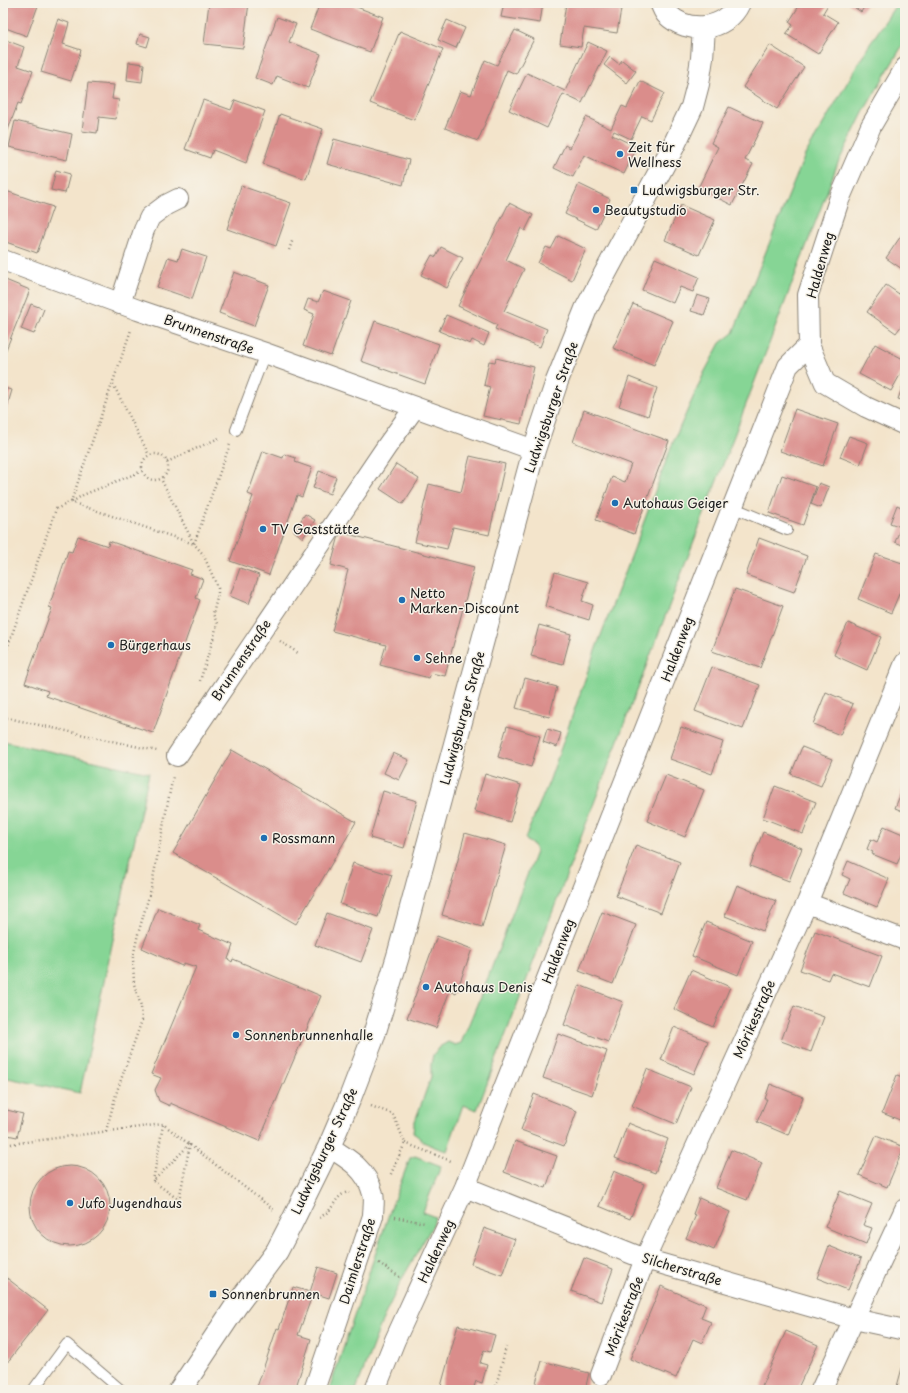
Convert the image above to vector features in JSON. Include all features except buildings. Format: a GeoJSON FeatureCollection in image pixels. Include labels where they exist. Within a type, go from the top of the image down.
{"type":"FeatureCollection","features":[{"type":"Feature","properties":{"kind":"street"},"geometry":{"type":"LineString","coordinates":[[661,3],[666,13],[681,24],[694,28],[704,28],[718,24],[731,15],[739,3]]}},
{"type":"Feature","properties":{"kind":"street","name":"Ludwigsburger Straße"},"geometry":{"type":"LineString","coordinates":[[180,1390],[236,1306],[277,1251],[302,1198],[329,1147],[350,1098],[372,1038],[398,956],[534,450],[557,382],[586,310],[673,147],[692,107],[698,84],[702,58],[704,28]]}},
{"type":"Feature","properties":{"kind":"street","name":"Haldenweg"},"geometry":{"type":"LineString","coordinates":[[374,1390],[465,1187],[788,366],[809,345],[808,295],[839,200],[871,126],[905,68]]}},
{"type":"Feature","properties":{"kind":"street"},"geometry":{"type":"LineString","coordinates":[[129,307],[144,230],[150,218],[166,205],[178,199]]}},
{"type":"Feature","properties":{"kind":"street","name":"Brunnenstraße"},"geometry":{"type":"LineString","coordinates":[[3,260],[129,307],[265,353],[534,450]]}},
{"type":"Feature","properties":{"kind":"street"},"geometry":{"type":"LineString","coordinates":[[809,345],[824,383],[866,407],[905,425]]}},
{"type":"Feature","properties":{"kind":"street","name":"Brunnenstraße"},"geometry":{"type":"LineString","coordinates":[[177,756],[386,446],[415,407]]}},
{"type":"Feature","properties":{"kind":"street","name":"Mörikestraße"},"geometry":{"type":"LineString","coordinates":[[601,1375],[646,1259],[807,903],[905,663]]}},
{"type":"Feature","properties":{"kind":"street"},"geometry":{"type":"LineString","coordinates":[[807,903],[905,940]]}},
{"type":"Feature","properties":{"kind":"street","name":"Daimlerstraße"},"geometry":{"type":"LineString","coordinates":[[314,1390],[373,1216],[374,1195],[364,1174],[351,1161],[329,1147]]}},
{"type":"Feature","properties":{"kind":"street","name":"Silcherstraße"},"geometry":{"type":"LineString","coordinates":[[465,1187],[646,1259],[854,1319],[905,1330]]}},
{"type":"Feature","properties":{"kind":"street"},"geometry":{"type":"LineString","coordinates":[[821,1390],[905,1209]]}},
{"type":"Feature","properties":{"kind":"lane"},"geometry":{"type":"LineString","coordinates":[[236,430],[265,353]]}},
{"type":"Feature","properties":{"kind":"lane"},"geometry":{"type":"LineString","coordinates":[[732,507],[786,530]]}},
{"type":"Feature","properties":{"kind":"lane"},"geometry":{"type":"LineString","coordinates":[[33,1390],[67,1344],[121,1390]]}},
{"type":"Feature","properties":{"kind":"path"},"geometry":{"type":"LineString","coordinates":[[289,250],[293,239]]}},
{"type":"Feature","properties":{"kind":"path"},"geometry":{"type":"LineString","coordinates":[[71,502],[113,384],[129,307]]}},
{"type":"Feature","properties":{"kind":"path"},"geometry":{"type":"LineString","coordinates":[[113,384],[149,455]]}},
{"type":"Feature","properties":{"kind":"path"},"geometry":{"type":"LineString","coordinates":[[167,462],[236,430]]}},
{"type":"Feature","properties":{"kind":"path"},"geometry":{"type":"LineString","coordinates":[[194,544],[236,430]]}},
{"type":"Feature","properties":{"kind":"path"},"geometry":{"type":"LineString","coordinates":[[155,453],[160,454],[167,462],[168,468],[165,475],[161,479],[153,480],[148,478],[142,471],[142,462],[144,458],[149,455],[155,453]]}},
{"type":"Feature","properties":{"kind":"path"},"geometry":{"type":"LineString","coordinates":[[3,660],[56,509],[83,495],[142,471]]}},
{"type":"Feature","properties":{"kind":"path"},"geometry":{"type":"LineString","coordinates":[[161,479],[194,544],[203,554],[218,588],[213,614],[217,623],[199,683]]}},
{"type":"Feature","properties":{"kind":"path"},"geometry":{"type":"LineString","coordinates":[[71,502],[194,544]]}},
{"type":"Feature","properties":{"kind":"path"},"geometry":{"type":"LineString","coordinates":[[3,717],[177,756],[151,888],[133,957],[134,984],[141,1006],[142,1020],[117,1091],[106,1131]]}},
{"type":"Feature","properties":{"kind":"path"},"geometry":{"type":"LineString","coordinates":[[350,1098],[394,1114],[405,1144],[390,1176],[374,1195]]}},
{"type":"Feature","properties":{"kind":"path"},"geometry":{"type":"LineString","coordinates":[[153,1182],[163,1124]]}},
{"type":"Feature","properties":{"kind":"path"},"geometry":{"type":"LineString","coordinates":[[3,1145],[163,1124],[291,1224],[313,1224],[327,1212],[342,1194],[348,1192],[354,1196]]}},
{"type":"Feature","properties":{"kind":"path"},"geometry":{"type":"LineString","coordinates":[[153,1182],[179,1200],[190,1144]]}},
{"type":"Feature","properties":{"kind":"path"},"geometry":{"type":"LineString","coordinates":[[153,1182],[190,1144]]}},
{"type":"Feature","properties":{"kind":"path"},"geometry":{"type":"LineString","coordinates":[[405,1144],[451,1161]]}},
{"type":"Feature","properties":{"kind":"path"},"geometry":{"type":"LineString","coordinates":[[373,1216],[392,1217],[447,1226]]}},
{"type":"Feature","properties":{"kind":"path"},"geometry":{"type":"LineString","coordinates":[[360,1255],[377,1262],[418,1290]]}},
{"type":"Feature","properties":{"kind":"path"},"geometry":{"type":"LineString","coordinates":[[496,1390],[506,1347]]}},
{"type":"Feature","properties":{"kind":"green space"},"geometry":{"type":"Polygon","coordinates":[[[897,3],[905,3],[905,41],[865,109],[838,163],[477,1110],[463,1105],[447,1151],[435,1147],[426,1143],[413,1133],[414,1124],[431,1077],[433,1055],[439,1047],[448,1042],[455,1045],[461,1043],[485,985],[536,852],[534,845],[528,842],[525,838],[549,782],[596,648],[671,447],[704,373],[720,343],[733,333],[805,155],[868,47],[897,3]]]}},
{"type":"Feature","properties":{"kind":"green space"},"geometry":{"type":"Polygon","coordinates":[[[3,741],[149,773],[80,1093],[3,1077],[3,741]]]}},
{"type":"Feature","properties":{"kind":"green space"},"geometry":{"type":"Polygon","coordinates":[[[415,1156],[441,1166],[423,1212],[435,1217],[433,1225],[402,1279],[382,1321],[356,1390],[329,1390],[391,1208],[410,1158],[415,1156]]]}},
{"type":"Feature","properties":{"kind":"place","name":"Zeit für Wellness"},"geometry":{"type":"Point","coordinates":[620,154]}},
{"type":"Feature","properties":{"kind":"place","name":"Ludwigsburger Str."},"geometry":{"type":"Point","coordinates":[634,190]}},
{"type":"Feature","properties":{"kind":"place","name":"Beautystudio"},"geometry":{"type":"Point","coordinates":[596,210]}},
{"type":"Feature","properties":{"kind":"place","name":"Autohaus Geiger"},"geometry":{"type":"Point","coordinates":[615,503]}},
{"type":"Feature","properties":{"kind":"place","name":"TV Gaststätte"},"geometry":{"type":"Point","coordinates":[263,529]}},
{"type":"Feature","properties":{"kind":"place","name":"Netto Marken-Discount"},"geometry":{"type":"Point","coordinates":[402,600]}},
{"type":"Feature","properties":{"kind":"place","name":"Bürgerhaus"},"geometry":{"type":"Point","coordinates":[111,645]}},
{"type":"Feature","properties":{"kind":"place","name":"Sehne"},"geometry":{"type":"Point","coordinates":[417,658]}},
{"type":"Feature","properties":{"kind":"place","name":"Rossmann"},"geometry":{"type":"Point","coordinates":[264,838]}},
{"type":"Feature","properties":{"kind":"place","name":"Autohaus Denis"},"geometry":{"type":"Point","coordinates":[426,987]}},
{"type":"Feature","properties":{"kind":"place","name":"Sonnenbrunnenhalle"},"geometry":{"type":"Point","coordinates":[236,1035]}},
{"type":"Feature","properties":{"kind":"place","name":"Jufo Jugendhaus"},"geometry":{"type":"Point","coordinates":[70,1203]}},
{"type":"Feature","properties":{"kind":"place","name":"Sonnenbrunnen"},"geometry":{"type":"Point","coordinates":[213,1294]}}]}
